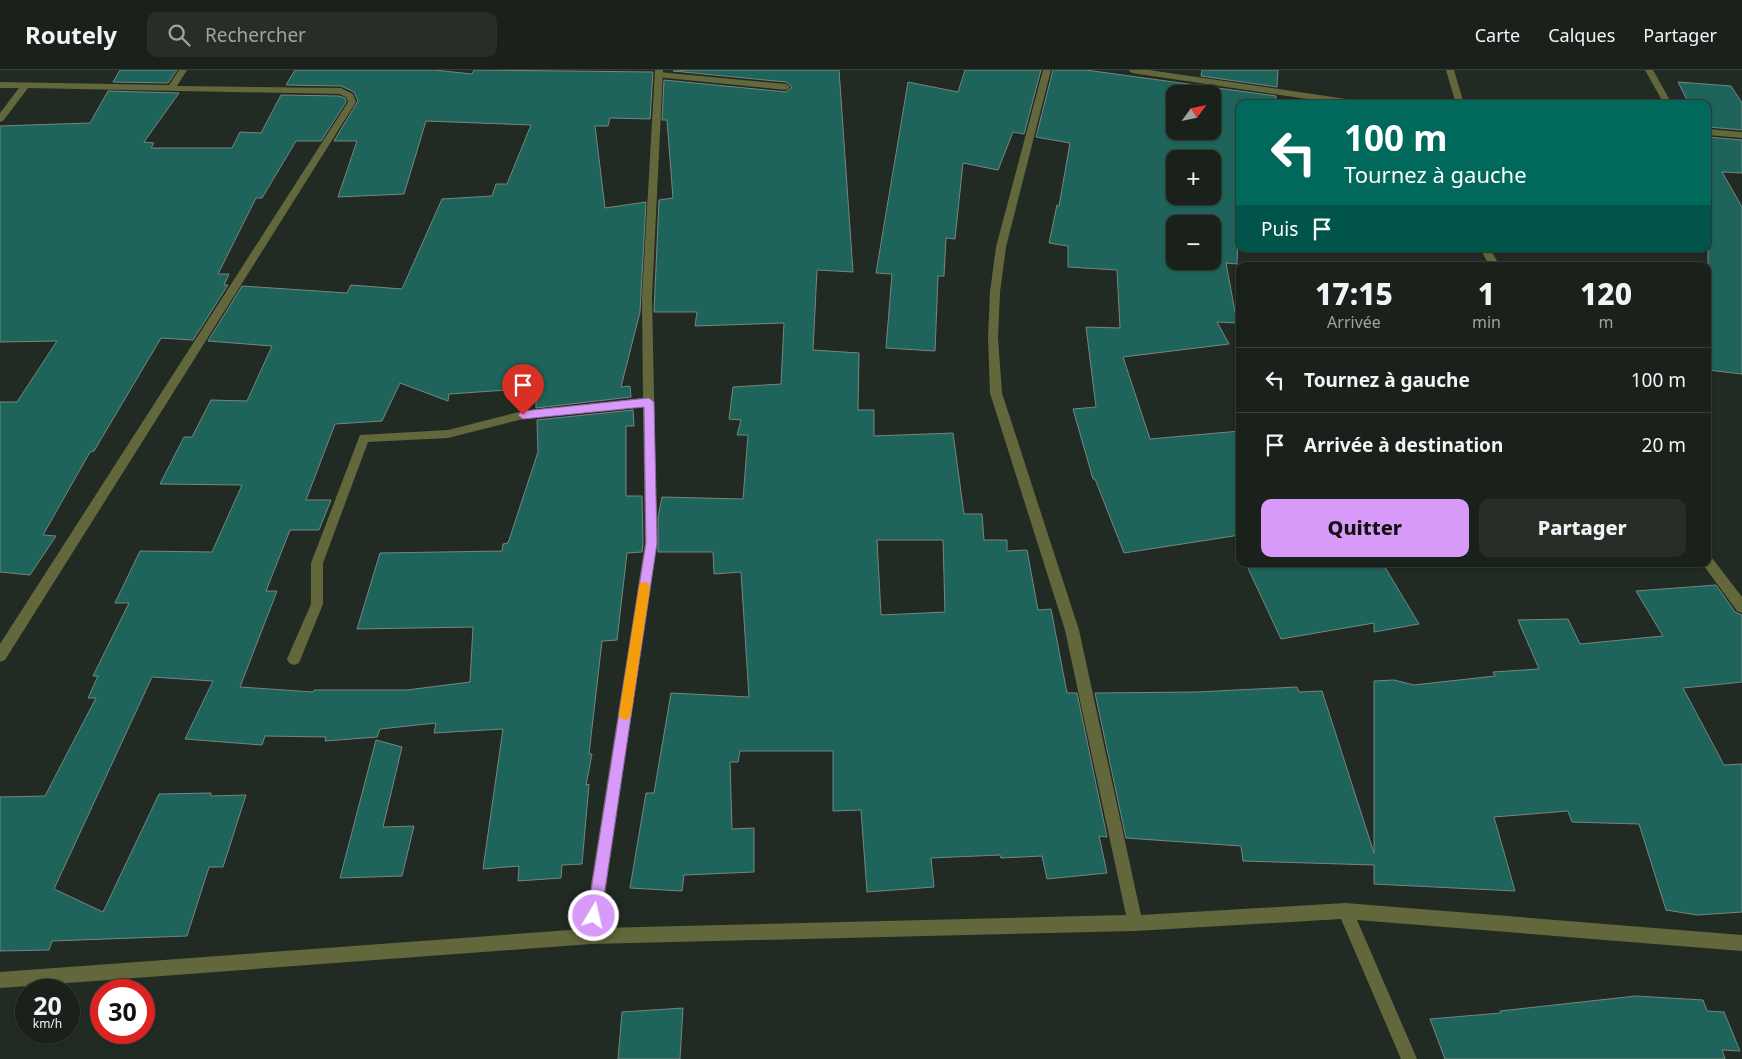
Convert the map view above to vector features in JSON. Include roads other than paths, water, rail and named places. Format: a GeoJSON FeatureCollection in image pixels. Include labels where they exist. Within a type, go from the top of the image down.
{"type":"FeatureCollection","features":[{"type":"Feature","properties":{"kind":"street"},"geometry":{"type":"LineString","coordinates":[[172,87],[183,70]]}},
{"type":"Feature","properties":{"kind":"street"},"geometry":{"type":"LineString","coordinates":[[1047,70],[1001,247],[995,292],[993,338],[996,392],[1072,630],[1136,923]]}},
{"type":"Feature","properties":{"kind":"street"},"geometry":{"type":"LineString","coordinates":[[1132,70],[1333,100]]}},
{"type":"Feature","properties":{"kind":"street"},"geometry":{"type":"LineString","coordinates":[[1450,70],[1459,100]]}},
{"type":"Feature","properties":{"kind":"street"},"geometry":{"type":"LineString","coordinates":[[1648,70],[1666,100]]}},
{"type":"Feature","properties":{"kind":"street"},"geometry":{"type":"LineString","coordinates":[[591,936],[651,543],[647,297],[659,73],[786,87]]}},
{"type":"Feature","properties":{"kind":"street"},"geometry":{"type":"LineString","coordinates":[[0,85],[341,91],[350,96],[352,102],[0,656]]}},
{"type":"Feature","properties":{"kind":"street"},"geometry":{"type":"LineString","coordinates":[[0,119],[25,86]]}},
{"type":"Feature","properties":{"kind":"street"},"geometry":{"type":"LineString","coordinates":[[1711,132],[1742,135]]}},
{"type":"Feature","properties":{"kind":"street"},"geometry":{"type":"LineString","coordinates":[[294,659],[318,604],[317,563],[364,438],[448,434],[523,415],[649,402]]}},
{"type":"Feature","properties":{"kind":"street"},"geometry":{"type":"LineString","coordinates":[[1711,566],[1742,607]]}},
{"type":"Feature","properties":{"kind":"street"},"geometry":{"type":"LineString","coordinates":[[1345,911],[1409,1059]]}},
{"type":"Feature","properties":{"kind":"street"},"geometry":{"type":"LineString","coordinates":[[0,980],[591,936],[1136,923],[1345,911],[1742,943]]}}]}
